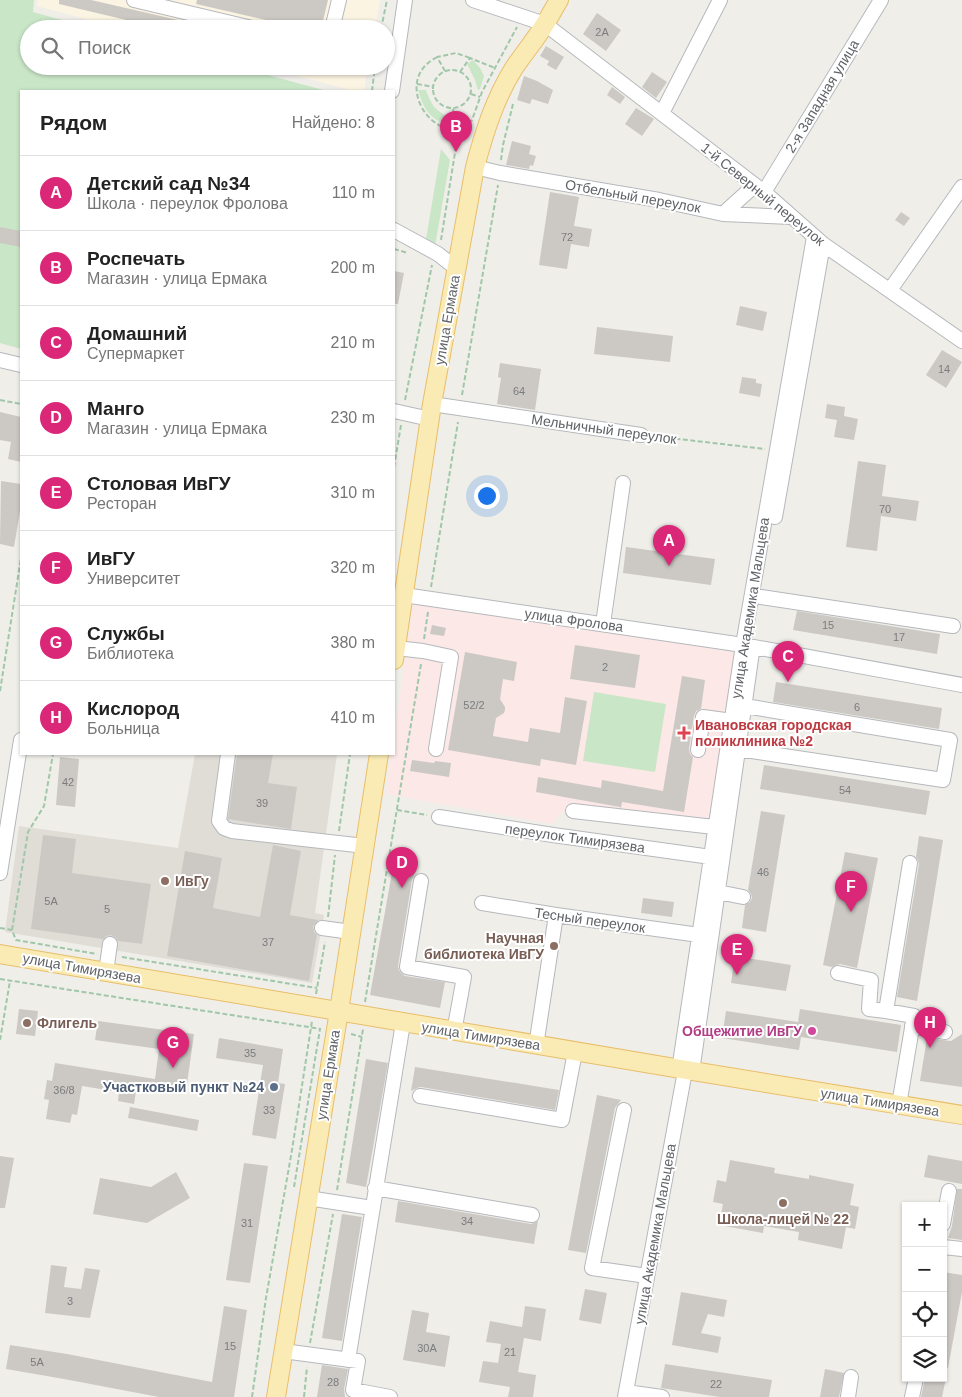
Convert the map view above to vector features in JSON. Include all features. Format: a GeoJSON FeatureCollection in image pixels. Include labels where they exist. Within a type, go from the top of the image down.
{"type":"FeatureCollection","features":[{"type":"Feature","properties":{"kind":"main road","name":"улица Ермака"},"geometry":{"type":"LineString","coordinates":[[395,654],[401,588],[475,167],[491,113],[502,89],[514,68],[545,24],[558,0]]}},
{"type":"Feature","properties":{"kind":"main road","name":"улица Ермака"},"geometry":{"type":"LineString","coordinates":[[276,1397],[379,755]]}},
{"type":"Feature","properties":{"kind":"main road","name":"улица Тимирязева"},"geometry":{"type":"LineString","coordinates":[[0,954],[108,957],[314,1007],[536,1046],[962,1115]]}},
{"type":"Feature","properties":{"kind":"street"},"geometry":{"type":"LineString","coordinates":[[134,0],[218,20]]}},
{"type":"Feature","properties":{"kind":"street"},"geometry":{"type":"LineString","coordinates":[[334,20],[339,0]]}},
{"type":"Feature","properties":{"kind":"street"},"geometry":{"type":"LineString","coordinates":[[395,70],[405,0]]}},
{"type":"Feature","properties":{"kind":"street"},"geometry":{"type":"LineString","coordinates":[[473,0],[545,24]]}},
{"type":"Feature","properties":{"kind":"street"},"geometry":{"type":"LineString","coordinates":[[662,113],[720,0]]}},
{"type":"Feature","properties":{"kind":"street","name":"2-я Западная улица"},"geometry":{"type":"LineString","coordinates":[[723,214],[760,188],[881,0]]}},
{"type":"Feature","properties":{"kind":"street","name":"1-й Северный переулок"},"geometry":{"type":"LineString","coordinates":[[545,24],[760,188],[818,241],[962,341]]}},
{"type":"Feature","properties":{"kind":"street"},"geometry":{"type":"LineString","coordinates":[[392,90],[394,75]]}},
{"type":"Feature","properties":{"kind":"street","name":"Отбельный переулок"},"geometry":{"type":"LineString","coordinates":[[475,167],[659,200],[723,214],[791,217]]}},
{"type":"Feature","properties":{"kind":"street"},"geometry":{"type":"LineString","coordinates":[[890,290],[962,186]]}},
{"type":"Feature","properties":{"kind":"street"},"geometry":{"type":"LineString","coordinates":[[395,231],[438,254],[457,269]]}},
{"type":"Feature","properties":{"kind":"street"},"geometry":{"type":"LineString","coordinates":[[686,1071],[718,892],[721,828],[738,749],[744,706],[748,646],[761,597],[818,241]]}},
{"type":"Feature","properties":{"kind":"street","name":"улица Академика Мальцева"},"geometry":{"type":"LineString","coordinates":[[625,1395],[686,1071],[699,935],[711,857],[721,828],[732,721],[748,646],[777,451],[818,241]]}},
{"type":"Feature","properties":{"kind":"street"},"geometry":{"type":"LineString","coordinates":[[0,360],[20,365]]}},
{"type":"Feature","properties":{"kind":"street","name":"Мельничный переулок"},"geometry":{"type":"LineString","coordinates":[[398,412],[431,412],[460,408],[641,435]]}},
{"type":"Feature","properties":{"kind":"street"},"geometry":{"type":"LineString","coordinates":[[603,624],[623,483]]}},
{"type":"Feature","properties":{"kind":"street","name":"улица Фролова"},"geometry":{"type":"LineString","coordinates":[[401,588],[430,598],[748,646],[962,685]]}},
{"type":"Feature","properties":{"kind":"street"},"geometry":{"type":"LineString","coordinates":[[761,597],[953,626]]}},
{"type":"Feature","properties":{"kind":"street"},"geometry":{"type":"LineString","coordinates":[[395,654],[423,651],[451,657],[436,749]]}},
{"type":"Feature","properties":{"kind":"street"},"geometry":{"type":"LineString","coordinates":[[738,749],[944,780],[950,740],[744,706]]}},
{"type":"Feature","properties":{"kind":"street"},"geometry":{"type":"LineString","coordinates":[[698,750],[704,717],[732,721]]}},
{"type":"Feature","properties":{"kind":"street"},"geometry":{"type":"LineString","coordinates":[[0,873],[2,848],[20,746]]}},
{"type":"Feature","properties":{"kind":"street"},"geometry":{"type":"LineString","coordinates":[[228,755],[220,821],[224,828],[232,831],[365,846]]}},
{"type":"Feature","properties":{"kind":"street"},"geometry":{"type":"LineString","coordinates":[[572,811],[721,828]]}},
{"type":"Feature","properties":{"kind":"street","name":"переулок Тимирязева"},"geometry":{"type":"LineString","coordinates":[[439,817],[711,857]]}},
{"type":"Feature","properties":{"kind":"street"},"geometry":{"type":"LineString","coordinates":[[886,1011],[910,863]]}},
{"type":"Feature","properties":{"kind":"street"},"geometry":{"type":"LineString","coordinates":[[421,881],[407,967],[464,977],[454,1032]]}},
{"type":"Feature","properties":{"kind":"street"},"geometry":{"type":"LineString","coordinates":[[718,892],[743,896]]}},
{"type":"Feature","properties":{"kind":"street","name":"Тесный переулок"},"geometry":{"type":"LineString","coordinates":[[482,903],[699,935]]}},
{"type":"Feature","properties":{"kind":"street"},"geometry":{"type":"LineString","coordinates":[[536,1046],[556,915]]}},
{"type":"Feature","properties":{"kind":"street"},"geometry":{"type":"LineString","coordinates":[[324,928],[351,932]]}},
{"type":"Feature","properties":{"kind":"street"},"geometry":{"type":"LineString","coordinates":[[838,972],[871,980],[869,1009],[914,1016],[899,1105]]}},
{"type":"Feature","properties":{"kind":"street"},"geometry":{"type":"LineString","coordinates":[[348,1360],[403,1023]]}},
{"type":"Feature","properties":{"kind":"street"},"geometry":{"type":"LineString","coordinates":[[912,1026],[945,1032]]}},
{"type":"Feature","properties":{"kind":"street"},"geometry":{"type":"LineString","coordinates":[[420,1096],[562,1120],[575,1052]]}},
{"type":"Feature","properties":{"kind":"street"},"geometry":{"type":"LineString","coordinates":[[624,1110],[592,1268],[648,1276]]}},
{"type":"Feature","properties":{"kind":"street"},"geometry":{"type":"LineString","coordinates":[[375,1188],[532,1215]]}},
{"type":"Feature","properties":{"kind":"street"},"geometry":{"type":"LineString","coordinates":[[947,1202],[949,1191]]}},
{"type":"Feature","properties":{"kind":"street"},"geometry":{"type":"LineString","coordinates":[[308,1198],[372,1208]]}},
{"type":"Feature","properties":{"kind":"street"},"geometry":{"type":"LineString","coordinates":[[947,1247],[962,1249]]}},
{"type":"Feature","properties":{"kind":"street"},"geometry":{"type":"LineString","coordinates":[[283,1352],[358,1361],[353,1390],[390,1397]]}},
{"type":"Feature","properties":{"kind":"street"},"geometry":{"type":"LineString","coordinates":[[848,1397],[851,1377]]}},
{"type":"Feature","properties":{"kind":"street"},"geometry":{"type":"LineString","coordinates":[[912,1397],[915,1382]]}},
{"type":"Feature","properties":{"kind":"street"},"geometry":{"type":"LineString","coordinates":[[625,1395],[662,1397]]}},
{"type":"Feature","properties":{"kind":"path"},"geometry":{"type":"LineString","coordinates":[[383,20],[387,0]]}},
{"type":"Feature","properties":{"kind":"path"},"geometry":{"type":"LineString","coordinates":[[458,134],[472,120],[480,97],[514,32],[524,18]]}},
{"type":"Feature","properties":{"kind":"path"},"geometry":{"type":"LineString","coordinates":[[495,68],[456,53],[437,57],[426,64],[417,79],[418,101],[425,112],[436,123],[458,134],[503,145]]}},
{"type":"Feature","properties":{"kind":"path"},"geometry":{"type":"LineString","coordinates":[[437,57],[445,72]]}},
{"type":"Feature","properties":{"kind":"path"},"geometry":{"type":"LineString","coordinates":[[460,72],[470,58]]}},
{"type":"Feature","properties":{"kind":"path"},"geometry":{"type":"LineString","coordinates":[[452,70],[460,72],[470,82],[471,94],[464,104],[453,108],[447,107],[441,104],[434,93],[436,80],[445,72],[452,70]]}},
{"type":"Feature","properties":{"kind":"path"},"geometry":{"type":"LineString","coordinates":[[372,90],[374,75]]}},
{"type":"Feature","properties":{"kind":"path"},"geometry":{"type":"LineString","coordinates":[[417,84],[434,86]]}},
{"type":"Feature","properties":{"kind":"path"},"geometry":{"type":"LineString","coordinates":[[471,94],[480,97]]}},
{"type":"Feature","properties":{"kind":"path"},"geometry":{"type":"LineString","coordinates":[[304,1397],[308,1355],[362,1036],[366,997],[423,651],[460,408],[500,173],[503,145],[513,100]]}},
{"type":"Feature","properties":{"kind":"path"},"geometry":{"type":"LineString","coordinates":[[395,453],[398,412],[433,261],[438,254],[458,134],[453,108]]}},
{"type":"Feature","properties":{"kind":"path"},"geometry":{"type":"LineString","coordinates":[[0,400],[20,404]]}},
{"type":"Feature","properties":{"kind":"path","name":"Мельничный переулок"},"geometry":{"type":"LineString","coordinates":[[641,435],[777,451]]}},
{"type":"Feature","properties":{"kind":"path"},"geometry":{"type":"LineString","coordinates":[[0,691],[20,564]]}},
{"type":"Feature","properties":{"kind":"path"},"geometry":{"type":"LineString","coordinates":[[53,755],[44,806],[28,832],[12,930],[16,940],[108,957],[317,988]]}},
{"type":"Feature","properties":{"kind":"path"},"geometry":{"type":"LineString","coordinates":[[252,1397],[266,1298],[292,1150],[317,988],[350,755]]}},
{"type":"Feature","properties":{"kind":"path"},"geometry":{"type":"LineString","coordinates":[[397,809],[439,817]]}},
{"type":"Feature","properties":{"kind":"path"},"geometry":{"type":"LineString","coordinates":[[0,928],[12,930]]}},
{"type":"Feature","properties":{"kind":"path"},"geometry":{"type":"LineString","coordinates":[[0,979],[320,1029]]}},
{"type":"Feature","properties":{"kind":"path"},"geometry":{"type":"LineString","coordinates":[[0,1040],[10,981]]}},
{"type":"Feature","properties":{"kind":"shaded area"},"geometry":{"type":"Polygon","coordinates":[[[38,0],[380,0],[377,20],[89,20],[37,6],[38,0]]]}},
{"type":"Feature","properties":{"kind":"shaded area"},"geometry":{"type":"Polygon","coordinates":[[[294,75],[367,75],[364,90],[350,90],[294,75]]]}},
{"type":"Feature","properties":{"kind":"shaded area"},"geometry":{"type":"Polygon","coordinates":[[[413,603],[736,651],[708,832],[562,812],[552,824],[386,794],[391,755],[395,755],[395,730],[413,603]]]}},
{"type":"Feature","properties":{"kind":"shaded area","name":"ИвГу"},"geometry":{"type":"Polygon","coordinates":[[[195,755],[337,755],[315,913],[324,915],[312,983],[5,932],[19,826],[178,848],[195,755]]]}},
{"type":"Feature","properties":{"kind":"green space"},"geometry":{"type":"Polygon","coordinates":[[[0,0],[34,0],[33,12],[62,20],[20,20],[20,75],[268,75],[323,90],[20,90],[20,349],[0,343],[0,0]]]}},
{"type":"Feature","properties":{"kind":"green space"},"geometry":{"type":"Polygon","coordinates":[[[473,60],[484,76],[478,90],[467,64],[473,60]]]}},
{"type":"Feature","properties":{"kind":"green space"},"geometry":{"type":"Polygon","coordinates":[[[418,90],[426,90],[434,106],[449,117],[449,123],[432,117],[425,108],[418,90]]]}},
{"type":"Feature","properties":{"kind":"green space"},"geometry":{"type":"Polygon","coordinates":[[[441,149],[450,160],[435,246],[425,245],[441,149]]]}},
{"type":"Feature","properties":{"kind":"green space"},"geometry":{"type":"Polygon","coordinates":[[[594,692],[666,704],[655,772],[583,761],[594,692]]]}},
{"type":"Feature","properties":{"kind":"building"},"geometry":{"type":"Polygon","coordinates":[[[59,0],[91,0],[178,20],[126,20],[59,4],[59,0]]]}},
{"type":"Feature","properties":{"kind":"building"},"geometry":{"type":"Polygon","coordinates":[[[197,0],[328,0],[323,20],[266,20],[196,4],[197,0]]]}},
{"type":"Feature","properties":{"kind":"building"},"geometry":{"type":"Polygon","coordinates":[[[597,13],[621,30],[606,51],[583,34],[597,13]]]}},
{"type":"Feature","properties":{"kind":"building"},"geometry":{"type":"Polygon","coordinates":[[[546,46],[564,57],[556,70],[547,65],[549,61],[540,56],[546,46]]]}},
{"type":"Feature","properties":{"kind":"building"},"geometry":{"type":"Polygon","coordinates":[[[652,72],[667,82],[656,98],[642,87],[652,72]]]}},
{"type":"Feature","properties":{"kind":"building"},"geometry":{"type":"Polygon","coordinates":[[[524,76],[553,90],[548,104],[532,99],[530,104],[517,100],[524,76]]]}},
{"type":"Feature","properties":{"kind":"building"},"geometry":{"type":"Polygon","coordinates":[[[612,87],[625,97],[620,104],[607,95],[612,87]]]}},
{"type":"Feature","properties":{"kind":"building"},"geometry":{"type":"Polygon","coordinates":[[[636,108],[654,119],[642,136],[625,124],[636,108]]]}},
{"type":"Feature","properties":{"kind":"building"},"geometry":{"type":"Polygon","coordinates":[[[512,141],[531,146],[529,154],[536,156],[533,166],[530,165],[529,169],[506,165],[512,141]]]}},
{"type":"Feature","properties":{"kind":"building"},"geometry":{"type":"Polygon","coordinates":[[[550,192],[579,197],[574,226],[592,229],[589,247],[571,244],[567,269],[539,265],[550,192]]]}},
{"type":"Feature","properties":{"kind":"building"},"geometry":{"type":"Polygon","coordinates":[[[901,212],[910,218],[904,226],[895,220],[901,212]]]}},
{"type":"Feature","properties":{"kind":"building"},"geometry":{"type":"Polygon","coordinates":[[[0,227],[20,231],[20,247],[0,243],[0,227]]]}},
{"type":"Feature","properties":{"kind":"building"},"geometry":{"type":"Polygon","coordinates":[[[395,271],[404,273],[398,304],[395,304],[395,271]]]}},
{"type":"Feature","properties":{"kind":"building"},"geometry":{"type":"Polygon","coordinates":[[[740,306],[767,312],[763,331],[736,325],[740,306]]]}},
{"type":"Feature","properties":{"kind":"building"},"geometry":{"type":"Polygon","coordinates":[[[597,327],[673,336],[670,362],[594,354],[597,327]]]}},
{"type":"Feature","properties":{"kind":"building"},"geometry":{"type":"Polygon","coordinates":[[[942,350],[962,362],[946,388],[926,375],[942,350]]]}},
{"type":"Feature","properties":{"kind":"building"},"geometry":{"type":"Polygon","coordinates":[[[500,363],[541,369],[535,410],[497,404],[501,378],[498,377],[500,363]]]}},
{"type":"Feature","properties":{"kind":"building"},"geometry":{"type":"Polygon","coordinates":[[[742,377],[756,379],[756,383],[762,384],[760,397],[739,393],[742,377]]]}},
{"type":"Feature","properties":{"kind":"building"},"geometry":{"type":"Polygon","coordinates":[[[827,404],[845,407],[844,416],[858,419],[854,440],[834,437],[837,420],[825,418],[827,404]]]}},
{"type":"Feature","properties":{"kind":"building"},"geometry":{"type":"Polygon","coordinates":[[[0,412],[20,417],[20,462],[8,459],[11,442],[0,440],[0,412]]]}},
{"type":"Feature","properties":{"kind":"building"},"geometry":{"type":"Polygon","coordinates":[[[858,461],[886,465],[882,496],[919,501],[916,521],[881,516],[877,551],[846,547],[858,461]]]}},
{"type":"Feature","properties":{"kind":"building"},"geometry":{"type":"Polygon","coordinates":[[[1,481],[20,484],[20,511],[14,547],[0,544],[1,481]]]}},
{"type":"Feature","properties":{"kind":"building"},"geometry":{"type":"Polygon","coordinates":[[[626,547],[715,559],[711,585],[623,573],[626,547]]]}},
{"type":"Feature","properties":{"kind":"building"},"geometry":{"type":"Polygon","coordinates":[[[797,611],[940,634],[937,654],[793,630],[797,611]]]}},
{"type":"Feature","properties":{"kind":"building"},"geometry":{"type":"Polygon","coordinates":[[[432,625],[446,628],[444,636],[430,634],[432,625]]]}},
{"type":"Feature","properties":{"kind":"building"},"geometry":{"type":"Polygon","coordinates":[[[575,645],[640,655],[635,688],[570,679],[575,645]]]}},
{"type":"Feature","properties":{"kind":"building"},"geometry":{"type":"Polygon","coordinates":[[[465,652],[517,662],[514,681],[503,679],[500,699],[505,710],[504,713],[496,718],[493,736],[528,742],[530,728],[560,733],[565,697],[587,701],[576,765],[541,759],[540,766],[448,750],[465,652]]]}},
{"type":"Feature","properties":{"kind":"building"},"geometry":{"type":"Polygon","coordinates":[[[682,676],[705,680],[701,709],[696,711],[694,716],[689,749],[693,757],[684,812],[622,802],[621,808],[536,792],[538,777],[601,788],[602,780],[663,791],[682,676]]]}},
{"type":"Feature","properties":{"kind":"building"},"geometry":{"type":"Polygon","coordinates":[[[776,682],[942,708],[939,729],[773,702],[776,682]]]}},
{"type":"Feature","properties":{"kind":"building"},"geometry":{"type":"Polygon","coordinates":[[[237,755],[273,755],[268,783],[297,787],[291,829],[228,819],[237,755]]]}},
{"type":"Feature","properties":{"kind":"building"},"geometry":{"type":"Polygon","coordinates":[[[60,757],[79,759],[75,807],[56,805],[60,757]]]}},
{"type":"Feature","properties":{"kind":"building"},"geometry":{"type":"Polygon","coordinates":[[[412,760],[451,763],[449,777],[410,771],[412,760]]]}},
{"type":"Feature","properties":{"kind":"building"},"geometry":{"type":"Polygon","coordinates":[[[764,765],[930,791],[926,815],[760,789],[764,765]]]}},
{"type":"Feature","properties":{"kind":"building"},"geometry":{"type":"Polygon","coordinates":[[[761,811],[785,815],[766,932],[742,928],[745,905],[752,898],[748,890],[761,811]]]}},
{"type":"Feature","properties":{"kind":"building","name":"ИвГу"},"geometry":{"type":"Polygon","coordinates":[[[43,835],[76,839],[72,873],[151,884],[142,944],[118,941],[111,935],[103,939],[31,929],[43,835]]]}},
{"type":"Feature","properties":{"kind":"building"},"geometry":{"type":"Polygon","coordinates":[[[919,836],[943,840],[917,1001],[897,997],[919,864],[916,857],[919,836]]]}},
{"type":"Feature","properties":{"kind":"building","name":"ИвГу"},"geometry":{"type":"Polygon","coordinates":[[[273,845],[301,851],[290,915],[318,920],[313,926],[314,932],[317,935],[309,981],[167,956],[185,851],[222,858],[213,908],[260,917],[273,845]]]}},
{"type":"Feature","properties":{"kind":"building"},"geometry":{"type":"Polygon","coordinates":[[[845,852],[878,858],[857,968],[840,964],[832,967],[823,965],[845,852]]]}},
{"type":"Feature","properties":{"kind":"building"},"geometry":{"type":"Polygon","coordinates":[[[393,867],[416,871],[412,880],[398,966],[399,970],[405,976],[445,982],[440,1008],[370,995],[393,867]]]}},
{"type":"Feature","properties":{"kind":"building"},"geometry":{"type":"Polygon","coordinates":[[[643,898],[674,902],[672,917],[641,913],[643,898]]]}},
{"type":"Feature","properties":{"kind":"building"},"geometry":{"type":"Polygon","coordinates":[[[735,956],[791,965],[786,991],[731,983],[735,956]]]}},
{"type":"Feature","properties":{"kind":"building","name":"Флигель"},"geometry":{"type":"Polygon","coordinates":[[[19,1009],[38,1011],[35,1036],[16,1034],[19,1009]]]}},
{"type":"Feature","properties":{"kind":"building","name":"Общежитие ИвГУ"},"geometry":{"type":"Polygon","coordinates":[[[800,1009],[901,1025],[897,1052],[801,1037],[799,1050],[722,1038],[726,1011],[798,1022],[800,1009]]]}},
{"type":"Feature","properties":{"kind":"building"},"geometry":{"type":"Polygon","coordinates":[[[98,1021],[194,1034],[186,1091],[137,1085],[134,1104],[118,1101],[119,1092],[82,1086],[77,1115],[72,1114],[70,1123],[46,1119],[49,1100],[44,1099],[47,1080],[52,1081],[55,1063],[155,1079],[159,1049],[95,1040],[98,1021]]]}},
{"type":"Feature","properties":{"kind":"building"},"geometry":{"type":"Polygon","coordinates":[[[962,1034],[962,1087],[920,1081],[927,1038],[951,1041],[962,1034]]]}},
{"type":"Feature","properties":{"kind":"building"},"geometry":{"type":"Polygon","coordinates":[[[219,1038],[283,1049],[278,1083],[285,1084],[276,1139],[252,1135],[263,1065],[216,1058],[219,1038]]]}},
{"type":"Feature","properties":{"kind":"building"},"geometry":{"type":"Polygon","coordinates":[[[366,1059],[388,1063],[366,1187],[346,1183],[366,1059]]]}},
{"type":"Feature","properties":{"kind":"building"},"geometry":{"type":"Polygon","coordinates":[[[415,1067],[559,1090],[555,1110],[421,1087],[411,1091],[415,1067]]]}},
{"type":"Feature","properties":{"kind":"building"},"geometry":{"type":"Polygon","coordinates":[[[597,1095],[621,1100],[615,1108],[586,1253],[568,1250],[597,1095]]]}},
{"type":"Feature","properties":{"kind":"building"},"geometry":{"type":"Polygon","coordinates":[[[130,1107],[199,1120],[197,1131],[128,1118],[130,1107]]]}},
{"type":"Feature","properties":{"kind":"building"},"geometry":{"type":"Polygon","coordinates":[[[928,1155],[962,1161],[962,1184],[924,1177],[928,1155]]]}},
{"type":"Feature","properties":{"kind":"building"},"geometry":{"type":"Polygon","coordinates":[[[0,1156],[14,1158],[5,1208],[0,1208],[0,1156]]]}},
{"type":"Feature","properties":{"kind":"building","name":"Школа-лицей № 22"},"geometry":{"type":"Polygon","coordinates":[[[730,1160],[775,1168],[774,1173],[809,1179],[809,1175],[854,1184],[850,1205],[859,1207],[855,1229],[846,1227],[842,1249],[798,1240],[799,1232],[764,1226],[763,1233],[719,1225],[723,1204],[713,1202],[717,1180],[726,1182],[730,1160]]]}},
{"type":"Feature","properties":{"kind":"building"},"geometry":{"type":"Polygon","coordinates":[[[244,1163],[268,1166],[250,1283],[226,1280],[244,1163]]]}},
{"type":"Feature","properties":{"kind":"building"},"geometry":{"type":"Polygon","coordinates":[[[176,1172],[190,1198],[147,1223],[93,1214],[100,1178],[151,1187],[176,1172]]]}},
{"type":"Feature","properties":{"kind":"building"},"geometry":{"type":"Polygon","coordinates":[[[957,1189],[962,1189],[962,1240],[948,1238],[952,1226],[957,1189]]]}},
{"type":"Feature","properties":{"kind":"building"},"geometry":{"type":"Polygon","coordinates":[[[398,1201],[531,1224],[538,1221],[534,1244],[395,1222],[398,1201]]]}},
{"type":"Feature","properties":{"kind":"building"},"geometry":{"type":"Polygon","coordinates":[[[342,1214],[362,1217],[342,1341],[322,1338],[342,1214]]]}},
{"type":"Feature","properties":{"kind":"building"},"geometry":{"type":"Polygon","coordinates":[[[51,1265],[67,1267],[64,1287],[81,1289],[85,1268],[100,1270],[90,1318],[45,1313],[51,1265]]]}},
{"type":"Feature","properties":{"kind":"building"},"geometry":{"type":"Polygon","coordinates":[[[947,1273],[962,1275],[962,1292],[948,1368],[947,1273]]]}},
{"type":"Feature","properties":{"kind":"building"},"geometry":{"type":"Polygon","coordinates":[[[585,1289],[607,1293],[601,1324],[579,1320],[585,1289]]]}},
{"type":"Feature","properties":{"kind":"building"},"geometry":{"type":"Polygon","coordinates":[[[681,1292],[727,1300],[724,1317],[708,1314],[701,1333],[721,1337],[718,1353],[672,1345],[681,1292]]]}},
{"type":"Feature","properties":{"kind":"building"},"geometry":{"type":"Polygon","coordinates":[[[224,1306],[247,1310],[234,1397],[159,1397],[6,1369],[10,1345],[212,1382],[224,1306]]]}},
{"type":"Feature","properties":{"kind":"building"},"geometry":{"type":"Polygon","coordinates":[[[525,1306],[546,1309],[541,1341],[524,1338],[518,1372],[536,1375],[533,1397],[508,1397],[510,1387],[479,1382],[483,1361],[498,1363],[501,1344],[486,1342],[490,1321],[522,1327],[525,1306]]]}},
{"type":"Feature","properties":{"kind":"building"},"geometry":{"type":"Polygon","coordinates":[[[412,1310],[429,1313],[426,1332],[450,1336],[445,1367],[403,1360],[412,1310]]]}},
{"type":"Feature","properties":{"kind":"building"},"geometry":{"type":"Polygon","coordinates":[[[665,1364],[772,1380],[769,1397],[720,1397],[661,1388],[665,1364]]]}},
{"type":"Feature","properties":{"kind":"building"},"geometry":{"type":"Polygon","coordinates":[[[322,1365],[348,1369],[344,1389],[345,1397],[317,1397],[322,1365]]]}},
{"type":"Feature","properties":{"kind":"building"},"geometry":{"type":"Polygon","coordinates":[[[825,1369],[844,1373],[839,1397],[820,1397],[825,1369]]]}},
{"type":"Feature","properties":{"kind":"building"},"geometry":{"type":"Polygon","coordinates":[[[924,1382],[945,1382],[942,1397],[921,1397],[924,1382]]]}},
{"type":"Feature","properties":{"kind":"place","name":"Роспечать"},"geometry":{"type":"Point","coordinates":[456,152]}},
{"type":"Feature","properties":{"kind":"place","name":"Детский сад №34"},"geometry":{"type":"Point","coordinates":[669,566]}},
{"type":"Feature","properties":{"kind":"place","name":"Домашний"},"geometry":{"type":"Point","coordinates":[788,682]}},
{"type":"Feature","properties":{"kind":"place","name":"Ивановская городская поликлиника №2"},"geometry":{"type":"Point","coordinates":[684,733]}},
{"type":"Feature","properties":{"kind":"place","name":"ИвГу"},"geometry":{"type":"Point","coordinates":[165,881]}},
{"type":"Feature","properties":{"kind":"place","name":"Манго"},"geometry":{"type":"Point","coordinates":[402,888]}},
{"type":"Feature","properties":{"kind":"place","name":"ИвГУ"},"geometry":{"type":"Point","coordinates":[851,912]}},
{"type":"Feature","properties":{"kind":"place","name":"Научная библиотека ИвГУ"},"geometry":{"type":"Point","coordinates":[554,946]}},
{"type":"Feature","properties":{"kind":"place","name":"Столовая ИвГУ"},"geometry":{"type":"Point","coordinates":[737,975]}},
{"type":"Feature","properties":{"kind":"place","name":"Флигель"},"geometry":{"type":"Point","coordinates":[27,1023]}},
{"type":"Feature","properties":{"kind":"place","name":"Общежитие ИвГУ"},"geometry":{"type":"Point","coordinates":[812,1031]}},
{"type":"Feature","properties":{"kind":"place","name":"Кислород"},"geometry":{"type":"Point","coordinates":[930,1048]}},
{"type":"Feature","properties":{"kind":"place","name":"Службы"},"geometry":{"type":"Point","coordinates":[173,1068]}},
{"type":"Feature","properties":{"kind":"place","name":"Участковый пункт №24"},"geometry":{"type":"Point","coordinates":[274,1087]}},
{"type":"Feature","properties":{"kind":"place","name":"Школа-лицей № 22"},"geometry":{"type":"Point","coordinates":[783,1203]}}]}
